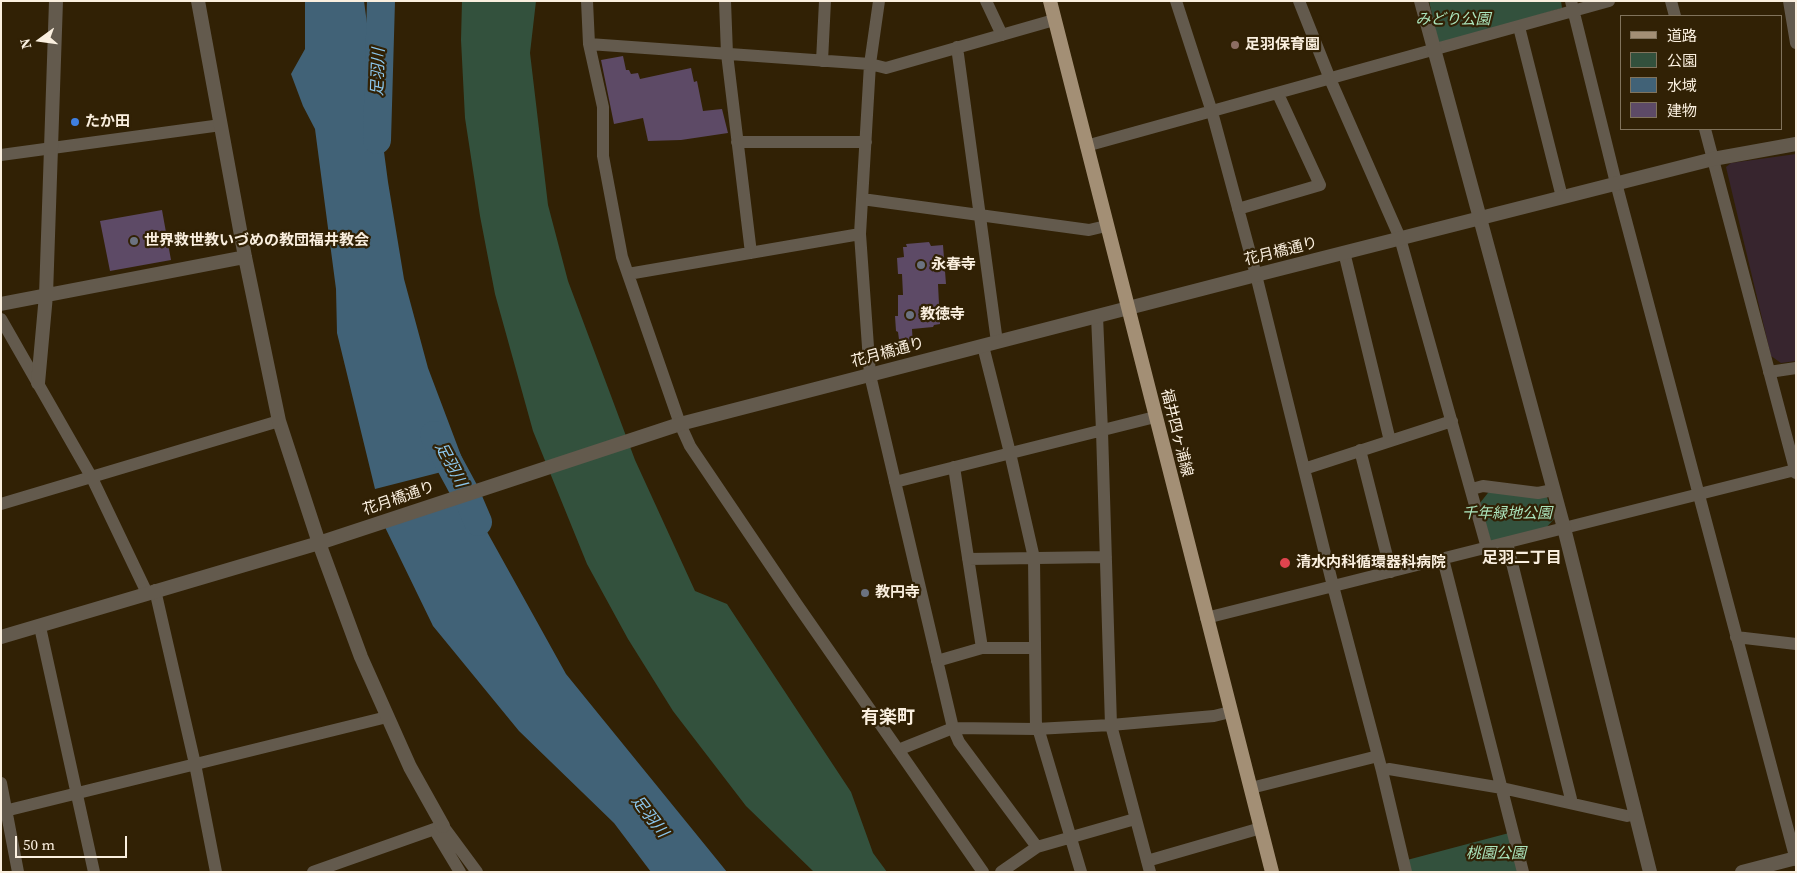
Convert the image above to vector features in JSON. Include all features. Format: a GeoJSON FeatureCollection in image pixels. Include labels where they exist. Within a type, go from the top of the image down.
{"type":"FeatureCollection","features":[{"type":"Feature","properties":{"kind":"main road","name":"福井四ヶ浦線"},"geometry":{"type":"LineString","coordinates":[[1050,1],[1272,872]]}},
{"type":"Feature","properties":{"kind":"street"},"geometry":{"type":"LineString","coordinates":[[38,383],[46,295],[56,1]]}},
{"type":"Feature","properties":{"kind":"street"},"geometry":{"type":"LineString","coordinates":[[198,1],[245,257],[279,421],[319,542],[361,657],[460,872]]}},
{"type":"Feature","properties":{"kind":"street"},"geometry":{"type":"LineString","coordinates":[[587,1],[589,44],[603,107],[603,156],[622,257],[674,426],[696,454],[796,603],[983,872]]}},
{"type":"Feature","properties":{"kind":"street"},"geometry":{"type":"LineString","coordinates":[[725,1],[726,54],[751,253]]}},
{"type":"Feature","properties":{"kind":"street"},"geometry":{"type":"LineString","coordinates":[[822,60],[826,1]]}},
{"type":"Feature","properties":{"kind":"street"},"geometry":{"type":"LineString","coordinates":[[879,1],[870,64],[860,234],[870,375],[953,728],[959,742],[1036,847]]}},
{"type":"Feature","properties":{"kind":"street"},"geometry":{"type":"LineString","coordinates":[[986,1],[1002,34]]}},
{"type":"Feature","properties":{"kind":"street"},"geometry":{"type":"LineString","coordinates":[[1176,1],[1212,112],[1256,275],[1406,872]]}},
{"type":"Feature","properties":{"kind":"street"},"geometry":{"type":"LineString","coordinates":[[1299,1],[1330,79],[1400,238],[1472,489],[1487,548]]}},
{"type":"Feature","properties":{"kind":"street"},"geometry":{"type":"LineString","coordinates":[[1421,1],[1564,528],[1650,872]]}},
{"type":"Feature","properties":{"kind":"street"},"geometry":{"type":"LineString","coordinates":[[1086,146],[1518,27],[1572,7],[1609,1]]}},
{"type":"Feature","properties":{"kind":"street"},"geometry":{"type":"LineString","coordinates":[[1671,1],[1675,15]]}},
{"type":"Feature","properties":{"kind":"street"},"geometry":{"type":"LineString","coordinates":[[1789,1],[1796,43]]}},
{"type":"Feature","properties":{"kind":"street"},"geometry":{"type":"LineString","coordinates":[[1572,7],[1616,183],[1795,859],[1742,872]]}},
{"type":"Feature","properties":{"kind":"street"},"geometry":{"type":"LineString","coordinates":[[589,44],[822,60],[870,64],[886,68],[1054,20]]}},
{"type":"Feature","properties":{"kind":"street"},"geometry":{"type":"LineString","coordinates":[[1518,27],[1562,197]]}},
{"type":"Feature","properties":{"kind":"street"},"geometry":{"type":"LineString","coordinates":[[957,48],[998,342]]}},
{"type":"Feature","properties":{"kind":"street"},"geometry":{"type":"LineString","coordinates":[[1238,209],[1320,185],[1278,94]]}},
{"type":"Feature","properties":{"kind":"street"},"geometry":{"type":"LineString","coordinates":[[1,154],[221,125]]}},
{"type":"Feature","properties":{"kind":"street"},"geometry":{"type":"LineString","coordinates":[[1206,618],[1795,472],[1705,130]]}},
{"type":"Feature","properties":{"kind":"street"},"geometry":{"type":"LineString","coordinates":[[737,142],[866,142]]}},
{"type":"Feature","properties":{"kind":"street","name":"花月橋通り"},"geometry":{"type":"LineString","coordinates":[[1,637],[40,627],[334,538],[674,426],[1616,183],[1713,159],[1796,144]]}},
{"type":"Feature","properties":{"kind":"street"},"geometry":{"type":"LineString","coordinates":[[862,199],[1089,230],[1106,226]]}},
{"type":"Feature","properties":{"kind":"street"},"geometry":{"type":"LineString","coordinates":[[628,274],[860,234]]}},
{"type":"Feature","properties":{"kind":"street"},"geometry":{"type":"LineString","coordinates":[[1344,252],[1390,441]]}},
{"type":"Feature","properties":{"kind":"street"},"geometry":{"type":"LineString","coordinates":[[1,304],[245,257]]}},
{"type":"Feature","properties":{"kind":"street"},"geometry":{"type":"LineString","coordinates":[[1097,316],[1111,725],[1148,867],[1261,828]]}},
{"type":"Feature","properties":{"kind":"street"},"geometry":{"type":"LineString","coordinates":[[1,319],[92,478],[151,592],[195,764],[216,872]]}},
{"type":"Feature","properties":{"kind":"street"},"geometry":{"type":"LineString","coordinates":[[983,346],[1034,558],[1037,729],[1081,872]]}},
{"type":"Feature","properties":{"kind":"street"},"geometry":{"type":"LineString","coordinates":[[1769,372],[1796,368]]}},
{"type":"Feature","properties":{"kind":"street"},"geometry":{"type":"LineString","coordinates":[[895,482],[1155,417]]}},
{"type":"Feature","properties":{"kind":"street"},"geometry":{"type":"LineString","coordinates":[[1,504],[279,421]]}},
{"type":"Feature","properties":{"kind":"street"},"geometry":{"type":"LineString","coordinates":[[1304,469],[1452,421]]}},
{"type":"Feature","properties":{"kind":"street"},"geometry":{"type":"LineString","coordinates":[[1360,450],[1391,572]]}},
{"type":"Feature","properties":{"kind":"street"},"geometry":{"type":"LineString","coordinates":[[954,467],[982,648]]}},
{"type":"Feature","properties":{"kind":"street"},"geometry":{"type":"LineString","coordinates":[[1472,489],[1484,486],[1538,493],[1553,490]]}},
{"type":"Feature","properties":{"kind":"street"},"geometry":{"type":"LineString","coordinates":[[1507,543],[1571,803]]}},
{"type":"Feature","properties":{"kind":"street"},"geometry":{"type":"LineString","coordinates":[[968,559],[1106,557]]}},
{"type":"Feature","properties":{"kind":"street"},"geometry":{"type":"LineString","coordinates":[[1443,559],[1523,872]]}},
{"type":"Feature","properties":{"kind":"street"},"geometry":{"type":"LineString","coordinates":[[40,627],[94,872]]}},
{"type":"Feature","properties":{"kind":"street"},"geometry":{"type":"LineString","coordinates":[[1736,637],[1796,644]]}},
{"type":"Feature","properties":{"kind":"street"},"geometry":{"type":"LineString","coordinates":[[937,661],[982,648],[1035,648]]}},
{"type":"Feature","properties":{"kind":"street"},"geometry":{"type":"LineString","coordinates":[[898,750],[953,728],[1037,729],[1111,725],[1214,716],[1230,712]]}},
{"type":"Feature","properties":{"kind":"street"},"geometry":{"type":"LineString","coordinates":[[4,811],[387,717]]}},
{"type":"Feature","properties":{"kind":"street"},"geometry":{"type":"LineString","coordinates":[[1251,788],[1378,756]]}},
{"type":"Feature","properties":{"kind":"street"},"geometry":{"type":"LineString","coordinates":[[1382,771],[1389,769],[1502,788],[1627,816],[1636,814]]}},
{"type":"Feature","properties":{"kind":"street"},"geometry":{"type":"LineString","coordinates":[[1,783],[4,811],[18,872]]}},
{"type":"Feature","properties":{"kind":"street"},"geometry":{"type":"LineString","coordinates":[[1001,872],[1036,847],[1136,818]]}},
{"type":"Feature","properties":{"kind":"street"},"geometry":{"type":"LineString","coordinates":[[313,872],[438,827]]}},
{"type":"Feature","properties":{"kind":"street"},"geometry":{"type":"LineString","coordinates":[[438,827],[477,872]]}},
{"type":"Feature","properties":{"kind":"shaded area"},"geometry":{"type":"Polygon","coordinates":[[[1796,154],[1796,361],[1781,363],[1771,356],[1726,167],[1731,163],[1796,154]]]}},
{"type":"Feature","properties":{"kind":"green space"},"geometry":{"type":"Polygon","coordinates":[[[462,1],[536,1],[530,53],[548,205],[568,281],[635,460],[695,591],[727,604],[851,792],[873,853],[887,872],[814,872],[746,806],[673,711],[628,639],[587,564],[533,431],[495,294],[480,216],[465,118],[461,40],[462,1]]]}},
{"type":"Feature","properties":{"kind":"green space","name":"みどり公園"},"geometry":{"type":"Polygon","coordinates":[[[1429,1],[1561,1],[1562,8],[1439,45],[1429,1]]]}},
{"type":"Feature","properties":{"kind":"green space","name":"千年緑地公園"},"geometry":{"type":"Polygon","coordinates":[[[1491,489],[1547,497],[1554,519],[1546,528],[1491,543],[1480,503],[1491,489]]]}},
{"type":"Feature","properties":{"kind":"green space","name":"桃園公園"},"geometry":{"type":"Polygon","coordinates":[[[1509,833],[1518,872],[1410,872],[1407,860],[1509,833]]]}},
{"type":"Feature","properties":{"kind":"water"},"geometry":{"type":"Polygon","coordinates":[[[305,1],[364,1],[388,182],[404,279],[428,368],[465,466],[375,489],[337,333],[336,289],[315,129],[303,106],[291,74],[305,49],[305,1]]]}},
{"type":"Feature","properties":{"kind":"water"},"geometry":{"type":"Polygon","coordinates":[[[466,494],[566,674],[727,872],[651,872],[614,823],[519,731],[433,626],[382,521],[466,494]]]}},
{"type":"Feature","properties":{"kind":"building"},"geometry":{"type":"Polygon","coordinates":[[[623,56],[626,70],[629,70],[631,74],[638,73],[640,79],[691,68],[694,82],[697,81],[703,111],[722,109],[728,133],[681,140],[648,141],[643,118],[614,124],[601,60],[623,56]]]}},
{"type":"Feature","properties":{"kind":"building"},"geometry":{"type":"Polygon","coordinates":[[[162,210],[171,260],[110,271],[100,221],[162,210]]]}},
{"type":"Feature","properties":{"kind":"building"},"geometry":{"type":"Polygon","coordinates":[[[929,242],[931,246],[943,245],[946,284],[938,284],[940,324],[933,327],[912,329],[913,346],[900,347],[895,316],[898,316],[898,295],[903,295],[902,274],[898,274],[897,258],[904,257],[903,247],[907,247],[906,244],[929,242]]]}},
{"type":"Feature","properties":{"kind":"waterway","name":"足羽川"},"geometry":{"type":"LineString","coordinates":[[377,140],[381,1]]}},
{"type":"Feature","properties":{"kind":"waterway","name":"足羽川"},"geometry":{"type":"LineString","coordinates":[[434,435],[466,494],[478,522]]}},
{"type":"Feature","properties":{"kind":"place","name":"足羽保育園"},"geometry":{"type":"Point","coordinates":[1235,45]}},
{"type":"Feature","properties":{"kind":"place","name":"たか田"},"geometry":{"type":"Point","coordinates":[75,122]}},
{"type":"Feature","properties":{"kind":"place","name":"世界救世教いづめの教団福井教会"},"geometry":{"type":"Point","coordinates":[134,241]}},
{"type":"Feature","properties":{"kind":"place","name":"永春寺"},"geometry":{"type":"Point","coordinates":[921,265]}},
{"type":"Feature","properties":{"kind":"place","name":"教徳寺"},"geometry":{"type":"Point","coordinates":[910,315]}},
{"type":"Feature","properties":{"kind":"place","name":"清水内科循環器科病院"},"geometry":{"type":"Point","coordinates":[1285,563]}},
{"type":"Feature","properties":{"kind":"place","name":"教円寺"},"geometry":{"type":"Point","coordinates":[865,593]}},
{"type":"Feature","properties":{"kind":"district","name":"足羽二丁目"},"geometry":{"type":"Point","coordinates":[1522,559]}},
{"type":"Feature","properties":{"kind":"district","name":"有楽町"},"geometry":{"type":"Point","coordinates":[888,718]}}]}
